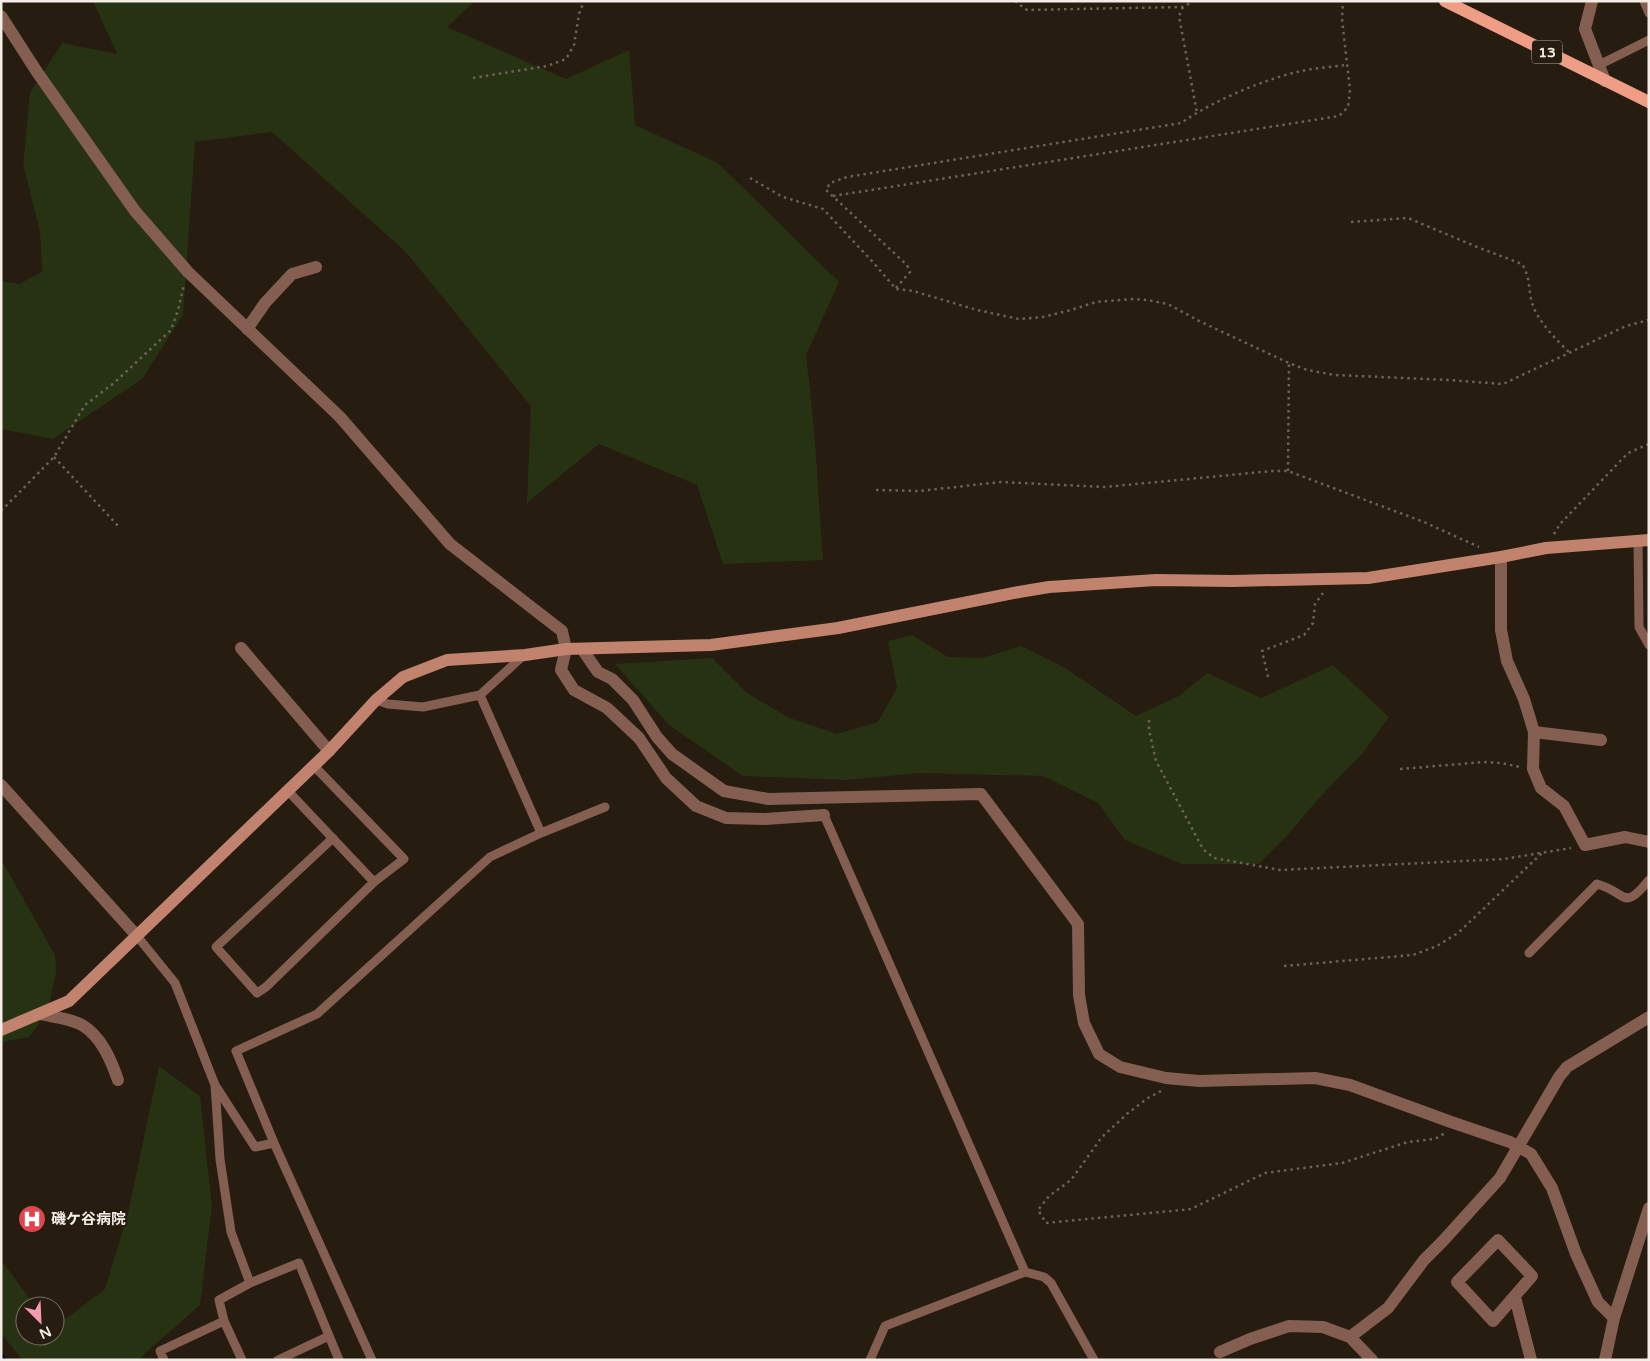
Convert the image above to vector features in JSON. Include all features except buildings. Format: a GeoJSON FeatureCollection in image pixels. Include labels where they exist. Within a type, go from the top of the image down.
{"type":"FeatureCollection","features":[{"type":"Feature","properties":{"kind":"main road","name":"13"},"geometry":{"type":"LineString","coordinates":[[1445,1],[1649,102]]}},
{"type":"Feature","properties":{"kind":"street"},"geometry":{"type":"LineString","coordinates":[[1592,1],[1585,29],[1605,81]]}},
{"type":"Feature","properties":{"kind":"street"},"geometry":{"type":"LineString","coordinates":[[1,16],[37,72],[135,211],[188,272],[340,417],[450,544],[562,631],[566,649],[561,670],[574,690],[607,708],[639,738],[666,778],[696,806],[726,818],[765,819],[824,815]]}},
{"type":"Feature","properties":{"kind":"street"},"geometry":{"type":"LineString","coordinates":[[247,328],[265,303],[292,274],[316,267]]}},
{"type":"Feature","properties":{"kind":"street"},"geometry":{"type":"LineString","coordinates":[[1,1030],[69,1001],[314,766],[376,700],[403,677],[447,660],[525,655],[566,649],[711,645],[838,628],[1049,587],[1156,580],[1232,581],[1368,578],[1501,558],[1546,548],[1643,540]]}},
{"type":"Feature","properties":{"kind":"street"},"geometry":{"type":"LineString","coordinates":[[1501,558],[1500,630],[1507,661],[1524,699],[1534,732],[1533,769],[1541,788],[1564,806],[1585,846],[1625,837],[1649,842]]}},
{"type":"Feature","properties":{"kind":"street"},"geometry":{"type":"LineString","coordinates":[[241,648],[329,751]]}},
{"type":"Feature","properties":{"kind":"street"},"geometry":{"type":"LineString","coordinates":[[582,649],[598,672],[612,679],[633,700],[657,737],[672,754],[724,791],[768,799],[981,794],[1078,924],[1079,995],[1084,1023],[1099,1054],[1120,1067],[1166,1078],[1199,1081],[1315,1078],[1350,1085],[1518,1146],[1531,1154],[1552,1188],[1576,1254],[1598,1302],[1614,1318]]}},
{"type":"Feature","properties":{"kind":"street"},"geometry":{"type":"LineString","coordinates":[[1534,732],[1601,740]]}},
{"type":"Feature","properties":{"kind":"street"},"geometry":{"type":"LineString","coordinates":[[1,786],[138,936]]}},
{"type":"Feature","properties":{"kind":"street"},"geometry":{"type":"LineString","coordinates":[[40,1014],[74,1022],[92,1034],[101,1044],[118,1080]]}},
{"type":"Feature","properties":{"kind":"street"},"geometry":{"type":"LineString","coordinates":[[1350,1337],[1388,1308],[1424,1260],[1500,1178],[1567,1066],[1649,1017]]}},
{"type":"Feature","properties":{"kind":"street"},"geometry":{"type":"LineString","coordinates":[[1606,1360],[1614,1318],[1649,1208]]}},
{"type":"Feature","properties":{"kind":"street"},"geometry":{"type":"LineString","coordinates":[[1498,1240],[1532,1276],[1515,1297],[1493,1321],[1456,1282],[1498,1240]]}},
{"type":"Feature","properties":{"kind":"street"},"geometry":{"type":"LineString","coordinates":[[1515,1297],[1532,1360]]}},
{"type":"Feature","properties":{"kind":"street"},"geometry":{"type":"LineString","coordinates":[[1220,1352],[1250,1338],[1289,1326],[1323,1327],[1350,1337],[1372,1360]]}},
{"type":"Feature","properties":{"kind":"lane"},"geometry":{"type":"LineString","coordinates":[[1644,1],[1649,13]]}},
{"type":"Feature","properties":{"kind":"lane"},"geometry":{"type":"LineString","coordinates":[[1599,65],[1649,40]]}},
{"type":"Feature","properties":{"kind":"lane"},"geometry":{"type":"LineString","coordinates":[[1643,540],[1639,627],[1649,645]]}},
{"type":"Feature","properties":{"kind":"lane"},"geometry":{"type":"LineString","coordinates":[[376,700],[388,704],[423,707],[480,695],[525,655]]}},
{"type":"Feature","properties":{"kind":"lane"},"geometry":{"type":"LineString","coordinates":[[480,695],[541,833]]}},
{"type":"Feature","properties":{"kind":"lane"},"geometry":{"type":"LineString","coordinates":[[314,766],[404,859],[374,882],[266,987],[257,992],[216,947],[333,838]]}},
{"type":"Feature","properties":{"kind":"lane"},"geometry":{"type":"LineString","coordinates":[[288,791],[374,882]]}},
{"type":"Feature","properties":{"kind":"lane"},"geometry":{"type":"LineString","coordinates":[[372,1360],[274,1143],[236,1051],[317,1014],[490,857],[541,833],[605,807]]}},
{"type":"Feature","properties":{"kind":"lane"},"geometry":{"type":"LineString","coordinates":[[824,815],[1025,1272]]}},
{"type":"Feature","properties":{"kind":"lane"},"geometry":{"type":"LineString","coordinates":[[1529,953],[1597,884],[1623,898],[1630,899],[1637,895],[1649,880]]}},
{"type":"Feature","properties":{"kind":"lane"},"geometry":{"type":"LineString","coordinates":[[138,936],[175,984],[215,1085],[256,1147],[274,1143]]}},
{"type":"Feature","properties":{"kind":"lane"},"geometry":{"type":"LineString","coordinates":[[215,1085],[220,1159],[231,1232],[250,1283]]}},
{"type":"Feature","properties":{"kind":"lane"},"geometry":{"type":"LineString","coordinates":[[241,1360],[224,1321],[218,1300],[250,1283],[299,1263],[339,1360]]}},
{"type":"Feature","properties":{"kind":"lane"},"geometry":{"type":"LineString","coordinates":[[870,1360],[885,1326],[1025,1272],[1044,1277],[1051,1283],[1094,1360]]}},
{"type":"Feature","properties":{"kind":"lane"},"geometry":{"type":"LineString","coordinates":[[164,1360],[160,1351],[224,1321]]}},
{"type":"Feature","properties":{"kind":"lane"},"geometry":{"type":"LineString","coordinates":[[278,1360],[329,1336]]}},
{"type":"Feature","properties":{"kind":"path"},"geometry":{"type":"LineString","coordinates":[[473,78],[547,66],[566,59],[574,45],[579,14],[584,1]]}},
{"type":"Feature","properties":{"kind":"path"},"geometry":{"type":"LineString","coordinates":[[1015,1],[1027,10],[1183,7],[1194,1]]}},
{"type":"Feature","properties":{"kind":"path"},"geometry":{"type":"LineString","coordinates":[[833,196],[1339,116],[1348,107],[1350,90],[1342,19],[1343,1]]}},
{"type":"Feature","properties":{"kind":"path"},"geometry":{"type":"LineString","coordinates":[[1183,7],[1178,16],[1196,113]]}},
{"type":"Feature","properties":{"kind":"path"},"geometry":{"type":"LineString","coordinates":[[896,289],[910,272],[907,265],[826,190],[830,183],[847,177],[1181,123],[1196,113],[1256,86],[1297,72],[1347,65]]}},
{"type":"Feature","properties":{"kind":"path"},"geometry":{"type":"LineString","coordinates":[[750,178],[783,197],[823,209],[896,289],[914,291],[977,310],[1019,320],[1043,317],[1096,302],[1133,299],[1168,304],[1201,322],[1288,363],[1307,370],[1335,375],[1503,384],[1626,326],[1649,320]]}},
{"type":"Feature","properties":{"kind":"path"},"geometry":{"type":"LineString","coordinates":[[1351,222],[1408,218],[1522,264],[1526,271],[1533,307],[1553,337],[1570,353]]}},
{"type":"Feature","properties":{"kind":"path"},"geometry":{"type":"LineString","coordinates":[[1,511],[54,457],[85,404],[114,383],[171,330],[188,272]]}},
{"type":"Feature","properties":{"kind":"path"},"geometry":{"type":"LineString","coordinates":[[1288,363],[1288,471]]}},
{"type":"Feature","properties":{"kind":"path"},"geometry":{"type":"LineString","coordinates":[[1546,548],[1560,524],[1628,453],[1649,444]]}},
{"type":"Feature","properties":{"kind":"path"},"geometry":{"type":"LineString","coordinates":[[54,457],[120,528]]}},
{"type":"Feature","properties":{"kind":"path"},"geometry":{"type":"LineString","coordinates":[[876,490],[919,491],[1001,482],[1105,487],[1272,470],[1288,471],[1424,522],[1501,558]]}},
{"type":"Feature","properties":{"kind":"path"},"geometry":{"type":"LineString","coordinates":[[1268,677],[1262,651],[1285,644],[1304,635],[1314,623],[1315,604],[1332,579]]}},
{"type":"Feature","properties":{"kind":"path"},"geometry":{"type":"LineString","coordinates":[[1149,720],[1149,730],[1156,761],[1204,849],[1214,858],[1280,870],[1504,859],[1585,846]]}},
{"type":"Feature","properties":{"kind":"path"},"geometry":{"type":"LineString","coordinates":[[1400,769],[1484,762],[1517,766],[1535,775]]}},
{"type":"Feature","properties":{"kind":"path"},"geometry":{"type":"LineString","coordinates":[[1284,966],[1413,954],[1437,946],[1458,933],[1543,852]]}},
{"type":"Feature","properties":{"kind":"path"},"geometry":{"type":"LineString","coordinates":[[1178,1079],[1128,1113],[1102,1137],[1071,1180],[1049,1196],[1038,1210],[1046,1223],[1190,1209],[1265,1173],[1342,1163],[1408,1142],[1435,1139],[1460,1125]]}},
{"type":"Feature","properties":{"kind":"green space"},"geometry":{"type":"Polygon","coordinates":[[[93,1],[475,1],[447,27],[566,79],[629,50],[635,125],[718,163],[839,282],[806,355],[814,429],[823,560],[723,564],[697,485],[599,444],[527,503],[531,406],[406,252],[272,132],[195,142],[183,315],[142,379],[53,439],[1,429],[1,281],[19,284],[42,272],[40,232],[23,164],[30,93],[62,43],[117,54],[93,1]]]}},
{"type":"Feature","properties":{"kind":"green space"},"geometry":{"type":"Polygon","coordinates":[[[912,635],[948,657],[982,658],[1021,646],[1065,668],[1136,716],[1179,696],[1207,673],[1261,698],[1333,665],[1389,717],[1363,753],[1259,864],[1182,864],[1125,840],[1098,803],[1043,776],[919,773],[847,780],[743,776],[669,725],[615,664],[712,658],[747,693],[790,718],[837,734],[878,722],[897,688],[888,641],[912,635]]]}},
{"type":"Feature","properties":{"kind":"green space"},"geometry":{"type":"Polygon","coordinates":[[[1,859],[55,955],[56,972],[48,1011],[29,1037],[1,1042],[1,859]]]}},
{"type":"Feature","properties":{"kind":"green space"},"geometry":{"type":"Polygon","coordinates":[[[159,1066],[200,1096],[212,1206],[200,1305],[143,1355],[140,1360],[22,1360],[1,1333],[1,1260],[28,1296],[15,1296],[15,1346],[65,1346],[65,1319],[105,1289],[128,1213],[159,1066]]]}},
{"type":"Feature","properties":{"kind":"waterway"},"geometry":{"type":"LineString","coordinates":[[1,1355],[5,1360]]}},
{"type":"Feature","properties":{"kind":"place","name":"磯ケ谷病院"},"geometry":{"type":"Point","coordinates":[32,1219]}}]}
